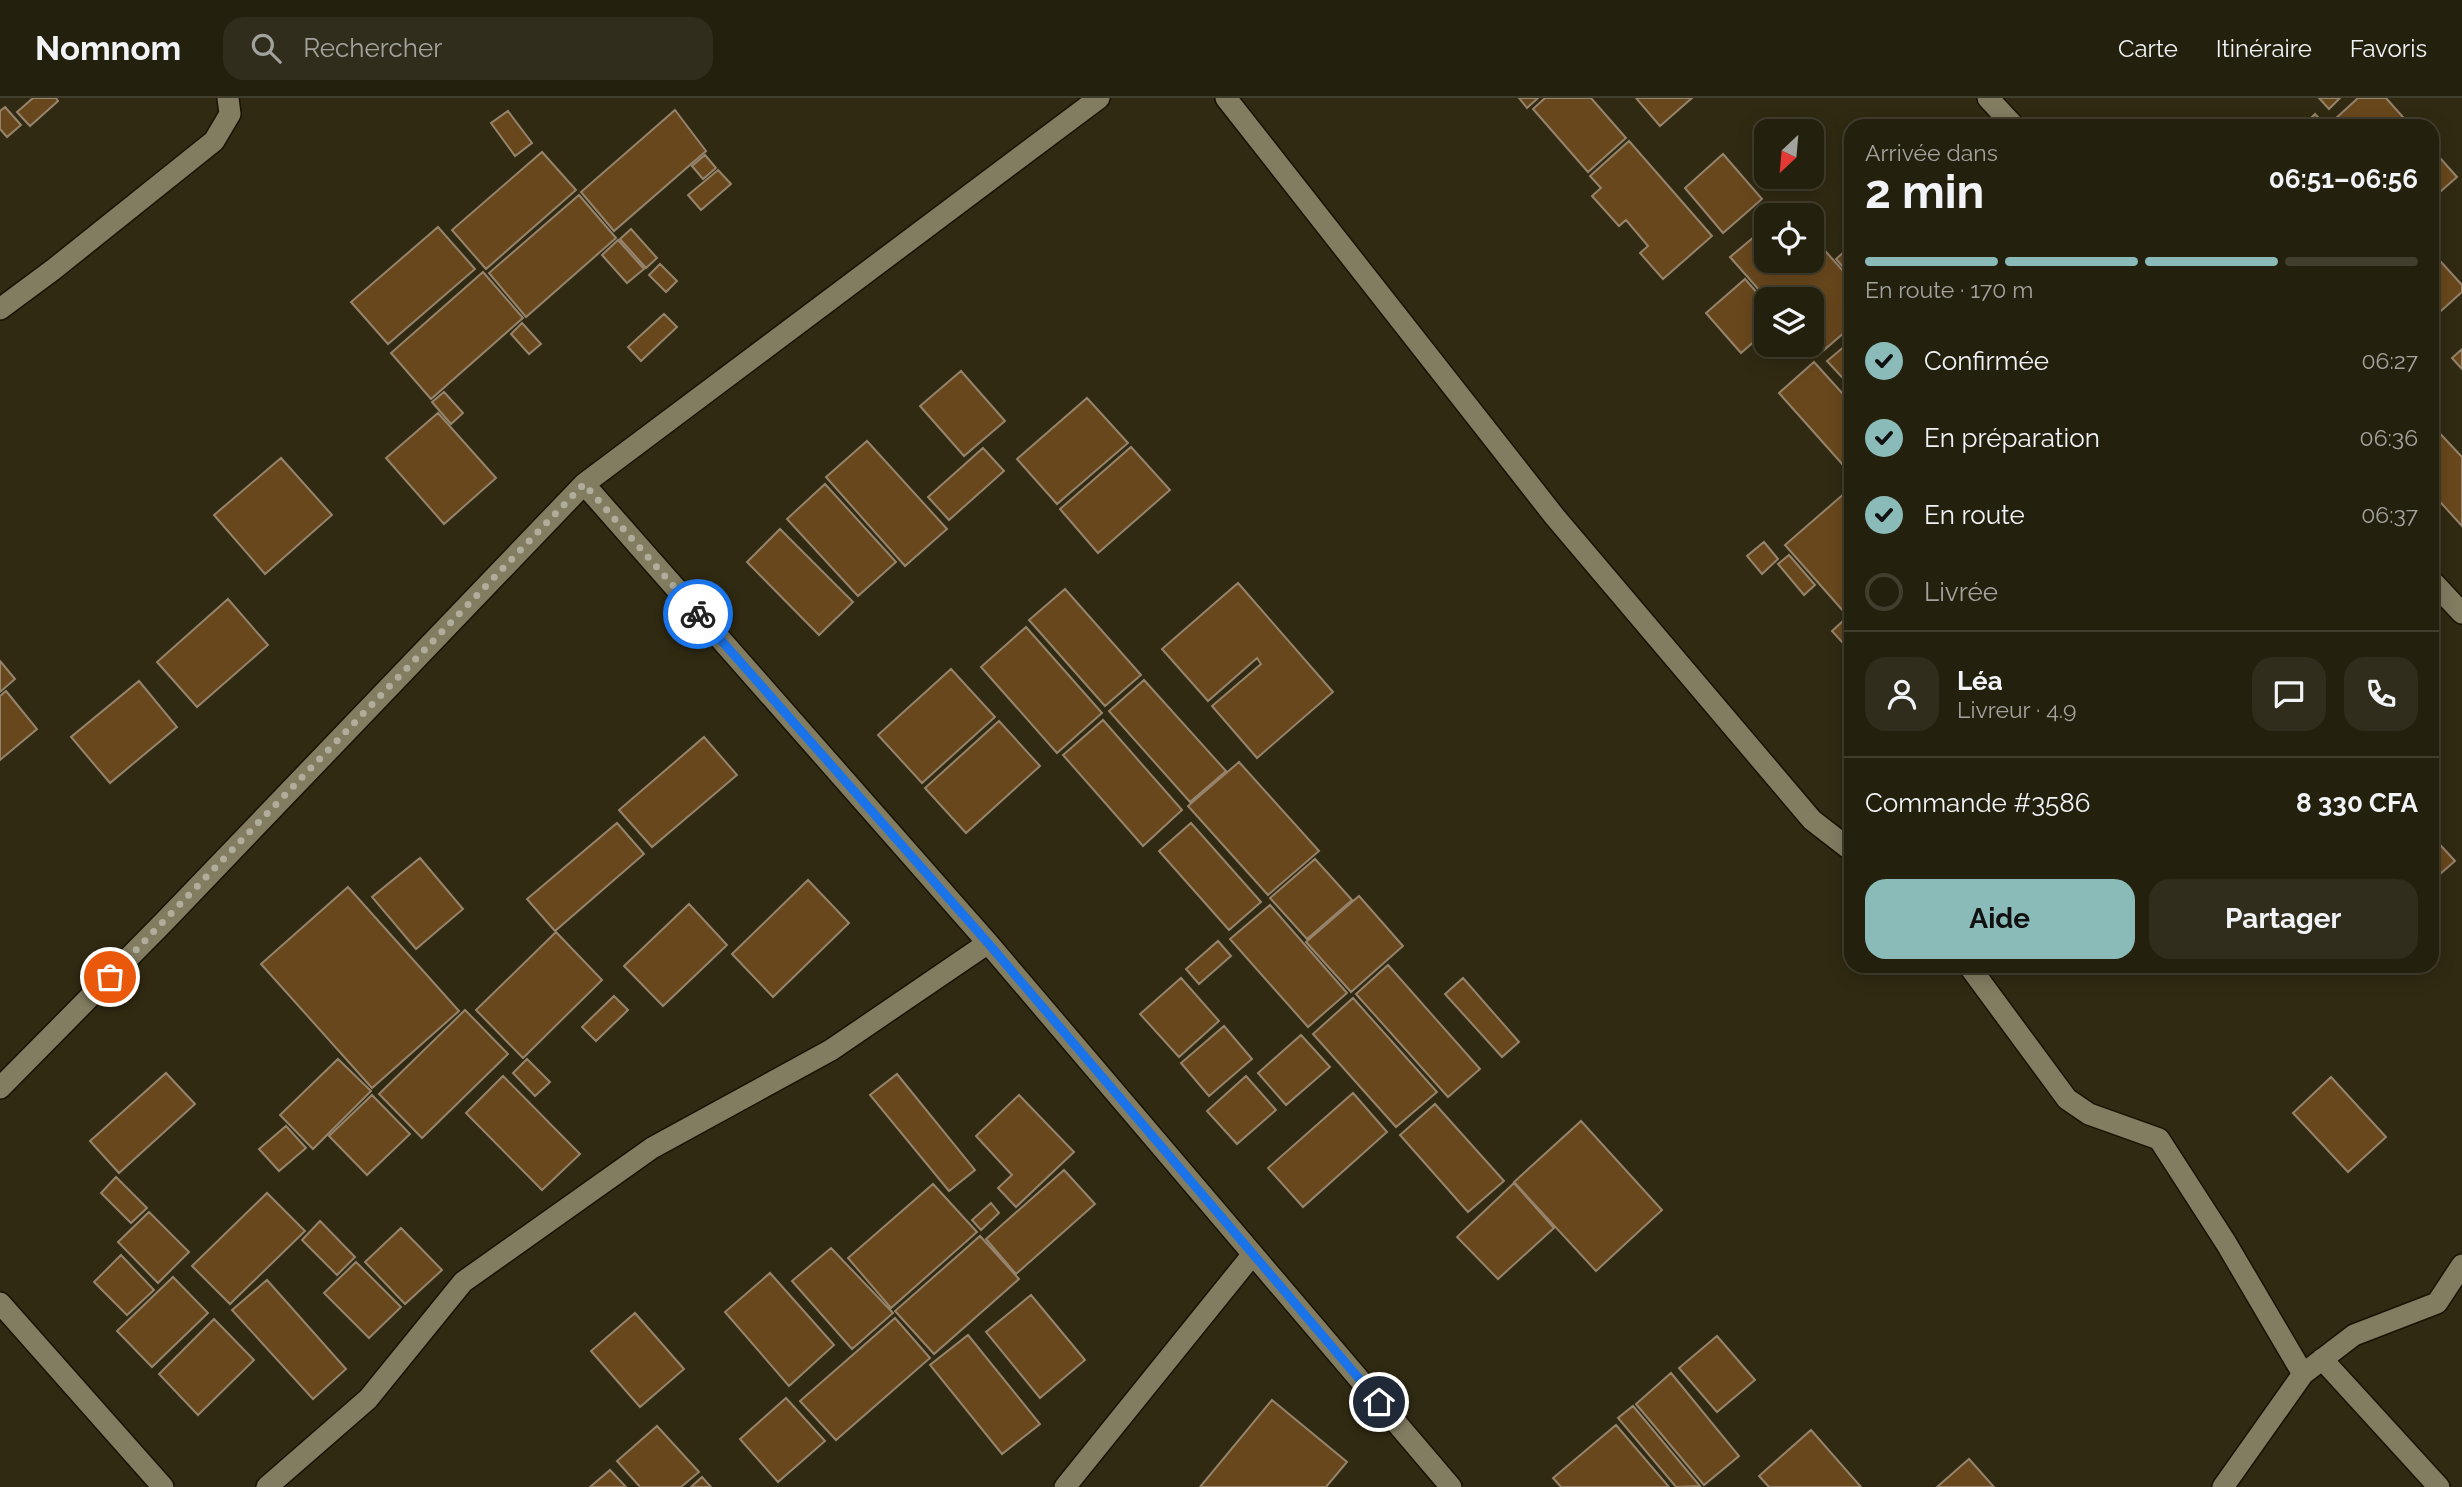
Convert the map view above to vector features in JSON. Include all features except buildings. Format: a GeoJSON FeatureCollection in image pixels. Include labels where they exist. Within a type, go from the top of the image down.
{"type":"FeatureCollection","features":[{"type":"Feature","properties":{"kind":"street"},"geometry":{"type":"LineString","coordinates":[[0,309],[214,141],[230,114],[228,98]]}},
{"type":"Feature","properties":{"kind":"street"},"geometry":{"type":"LineString","coordinates":[[0,1088],[164,922],[584,484],[1099,98]]}},
{"type":"Feature","properties":{"kind":"street"},"geometry":{"type":"LineString","coordinates":[[1226,98],[1555,517],[1812,820],[1844,845]]}},
{"type":"Feature","properties":{"kind":"street"},"geometry":{"type":"LineString","coordinates":[[1988,98],[2008,119]]}},
{"type":"Feature","properties":{"kind":"street"},"geometry":{"type":"LineString","coordinates":[[584,484],[988,943],[1451,1487]]}},
{"type":"Feature","properties":{"kind":"street"},"geometry":{"type":"LineString","coordinates":[[2439,588],[2462,613]]}},
{"type":"Feature","properties":{"kind":"street"},"geometry":{"type":"LineString","coordinates":[[267,1487],[368,1399],[463,1282],[652,1147],[831,1050],[988,943]]}},
{"type":"Feature","properties":{"kind":"street"},"geometry":{"type":"LineString","coordinates":[[1974,973],[2067,1099],[2089,1114],[2159,1139],[2226,1243],[2303,1374]]}},
{"type":"Feature","properties":{"kind":"street"},"geometry":{"type":"LineString","coordinates":[[1065,1487],[1253,1254]]}},
{"type":"Feature","properties":{"kind":"street"},"geometry":{"type":"LineString","coordinates":[[2223,1487],[2303,1374],[2354,1335],[2437,1303],[2462,1265]]}},
{"type":"Feature","properties":{"kind":"street"},"geometry":{"type":"LineString","coordinates":[[0,1303],[163,1487]]}},
{"type":"Feature","properties":{"kind":"street"},"geometry":{"type":"LineString","coordinates":[[2322,1359],[2439,1487]]}},
{"type":"Feature","properties":{"kind":"way so far"},"geometry":{"type":"LineString","coordinates":[[110,977],[584,484],[698,614]]}},
{"type":"Feature","properties":{"kind":"route"},"geometry":{"type":"LineString","coordinates":[[698,614],[988,943],[1379,1402]]}}]}
